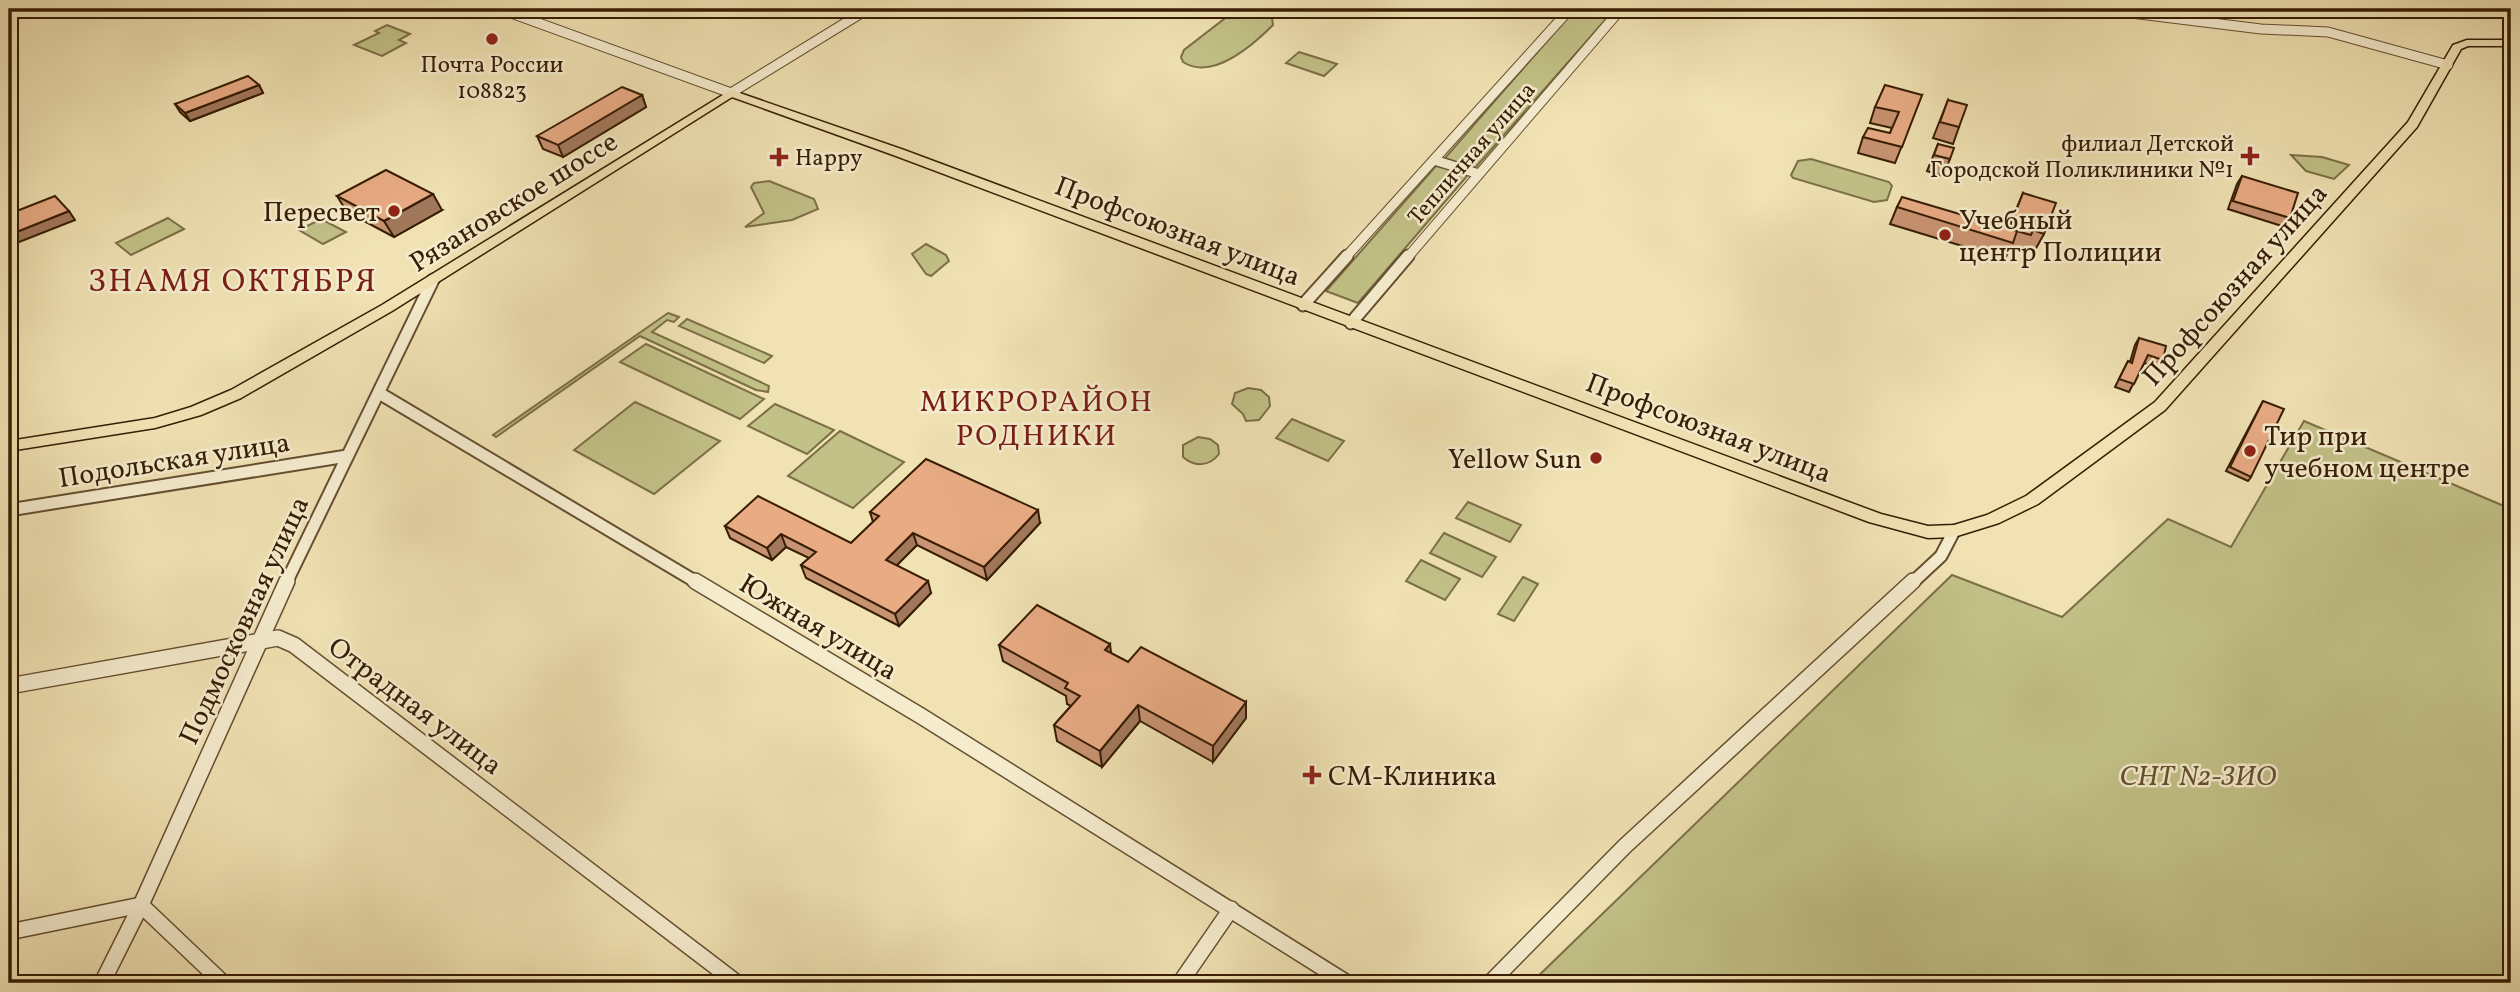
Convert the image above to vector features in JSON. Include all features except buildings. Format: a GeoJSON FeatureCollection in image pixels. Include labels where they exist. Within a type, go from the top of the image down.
{"type":"FeatureCollection","features":[{"type":"Feature","properties":{"kind":"main road","name":"Профсоюзная улица"},"geometry":{"type":"LineString","coordinates":[[731,93],[1884,521],[1928,532],[1954,531],[1993,519],[2032,500],[2160,406],[2413,124],[2457,47],[2468,43],[2511,43]]}},
{"type":"Feature","properties":{"kind":"main road","name":"Рязановское шоссе"},"geometry":{"type":"LineString","coordinates":[[9,446],[155,423],[196,411],[276,373],[433,280],[731,93]]}},
{"type":"Feature","properties":{"kind":"street"},"geometry":{"type":"LineString","coordinates":[[500,9],[731,93]]}},
{"type":"Feature","properties":{"kind":"street","name":"Рязановское шоссе"},"geometry":{"type":"LineString","coordinates":[[731,93],[868,9]]}},
{"type":"Feature","properties":{"kind":"street","name":"Тепличная улица"},"geometry":{"type":"LineString","coordinates":[[1303,305],[1570,9]]}},
{"type":"Feature","properties":{"kind":"street","name":"Тепличная улица"},"geometry":{"type":"LineString","coordinates":[[1351,323],[1621,9]]}},
{"type":"Feature","properties":{"kind":"street"},"geometry":{"type":"LineString","coordinates":[[2099,9],[2261,29],[2328,32],[2448,65]]}},
{"type":"Feature","properties":{"kind":"street"},"geometry":{"type":"LineString","coordinates":[[1434,160],[1479,174]]}},
{"type":"Feature","properties":{"kind":"street","name":"Подмосковная улица"},"geometry":{"type":"LineString","coordinates":[[102,983],[141,905],[258,640],[433,280]]}},
{"type":"Feature","properties":{"kind":"street","name":"Южная улица"},"geometry":{"type":"LineString","coordinates":[[379,393],[921,716],[1347,983]]}},
{"type":"Feature","properties":{"kind":"street","name":"Подольская улица"},"geometry":{"type":"LineString","coordinates":[[9,510],[347,456]]}},
{"type":"Feature","properties":{"kind":"street"},"geometry":{"type":"LineString","coordinates":[[1490,983],[1625,846],[1933,564],[1954,531]]}},
{"type":"Feature","properties":{"kind":"street","name":"Отрадная улица"},"geometry":{"type":"LineString","coordinates":[[9,685],[278,638],[294,645],[737,983]]}},
{"type":"Feature","properties":{"kind":"street"},"geometry":{"type":"LineString","coordinates":[[9,932],[141,905],[223,983]]}},
{"type":"Feature","properties":{"kind":"street"},"geometry":{"type":"LineString","coordinates":[[1180,983],[1231,909]]}},
{"type":"Feature","properties":{"kind":"green space"},"geometry":{"type":"Polygon","coordinates":[[[1575,9],[1615,9],[1475,168],[1445,158],[1575,9]]]}},
{"type":"Feature","properties":{"kind":"green space"},"geometry":{"type":"Polygon","coordinates":[[[1247,10],[1262,12],[1272,18],[1273,25],[1243,51],[1219,64],[1195,67],[1183,62],[1181,57],[1184,50],[1228,16],[1247,10]]]}},
{"type":"Feature","properties":{"kind":"green space"},"geometry":{"type":"Polygon","coordinates":[[[387,25],[410,34],[399,40],[406,43],[382,56],[354,45],[379,33],[375,31],[387,25]]]}},
{"type":"Feature","properties":{"kind":"green space"},"geometry":{"type":"Polygon","coordinates":[[[1299,52],[1337,64],[1324,76],[1286,63],[1299,52]]]}},
{"type":"Feature","properties":{"kind":"green space"},"geometry":{"type":"Polygon","coordinates":[[[2291,155],[2322,157],[2349,165],[2334,179],[2306,171],[2291,155]]]}},
{"type":"Feature","properties":{"kind":"green space"},"geometry":{"type":"Polygon","coordinates":[[[1811,159],[1889,182],[1892,186],[1887,200],[1874,202],[1793,178],[1791,175],[1798,161],[1811,159]]]}},
{"type":"Feature","properties":{"kind":"green space"},"geometry":{"type":"Polygon","coordinates":[[[1436,166],[1468,175],[1358,303],[1326,291],[1436,166]]]}},
{"type":"Feature","properties":{"kind":"green space"},"geometry":{"type":"Polygon","coordinates":[[[769,181],[814,199],[818,209],[792,220],[745,227],[764,213],[751,187],[754,183],[769,181]]]}},
{"type":"Feature","properties":{"kind":"green space"},"geometry":{"type":"Polygon","coordinates":[[[168,218],[184,229],[131,255],[116,243],[168,218]]]}},
{"type":"Feature","properties":{"kind":"green space"},"geometry":{"type":"Polygon","coordinates":[[[321,219],[346,232],[323,244],[299,230],[321,219]]]}},
{"type":"Feature","properties":{"kind":"green space"},"geometry":{"type":"Polygon","coordinates":[[[926,244],[946,255],[949,261],[931,276],[926,274],[912,254],[926,244]]]}},
{"type":"Feature","properties":{"kind":"green space"},"geometry":{"type":"Polygon","coordinates":[[[668,313],[679,317],[674,322],[667,320],[652,332],[769,386],[768,392],[756,390],[640,336],[496,437],[493,435],[668,313]]]}},
{"type":"Feature","properties":{"kind":"green space"},"geometry":{"type":"Polygon","coordinates":[[[687,319],[772,356],[764,363],[679,326],[687,319]]]}},
{"type":"Feature","properties":{"kind":"green space"},"geometry":{"type":"Polygon","coordinates":[[[646,344],[764,399],[740,419],[620,362],[646,344]]]}},
{"type":"Feature","properties":{"kind":"green space"},"geometry":{"type":"Polygon","coordinates":[[[1248,388],[1261,390],[1269,397],[1270,406],[1259,420],[1246,421],[1243,414],[1232,404],[1235,393],[1248,388]]]}},
{"type":"Feature","properties":{"kind":"green space"},"geometry":{"type":"Polygon","coordinates":[[[635,402],[720,441],[654,494],[574,450],[635,402]]]}},
{"type":"Feature","properties":{"kind":"green space"},"geometry":{"type":"Polygon","coordinates":[[[775,404],[834,430],[807,454],[748,426],[775,404]]]}},
{"type":"Feature","properties":{"kind":"green space"},"geometry":{"type":"Polygon","coordinates":[[[1292,419],[1344,441],[1328,461],[1276,438],[1292,419]]]}},
{"type":"Feature","properties":{"kind":"green space","name":"СНТ N2-ЗИО"},"geometry":{"type":"Polygon","coordinates":[[[2304,421],[2511,509],[2511,983],[1531,983],[1952,575],[2062,617],[2168,519],[2231,547],[2304,421]]]}},
{"type":"Feature","properties":{"kind":"green space"},"geometry":{"type":"Polygon","coordinates":[[[840,431],[904,462],[853,508],[788,476],[840,431]]]}},
{"type":"Feature","properties":{"kind":"green space"},"geometry":{"type":"Polygon","coordinates":[[[1198,437],[1210,439],[1218,445],[1219,454],[1211,461],[1197,464],[1183,457],[1183,445],[1198,437]]]}},
{"type":"Feature","properties":{"kind":"green space"},"geometry":{"type":"Polygon","coordinates":[[[1468,502],[1521,525],[1510,542],[1456,518],[1468,502]]]}},
{"type":"Feature","properties":{"kind":"green space"},"geometry":{"type":"Polygon","coordinates":[[[1444,533],[1496,557],[1482,577],[1430,553],[1444,533]]]}},
{"type":"Feature","properties":{"kind":"green space"},"geometry":{"type":"Polygon","coordinates":[[[1421,560],[1460,579],[1445,600],[1406,581],[1421,560]]]}},
{"type":"Feature","properties":{"kind":"green space"},"geometry":{"type":"Polygon","coordinates":[[[1523,577],[1538,584],[1514,621],[1498,614],[1523,577]]]}},
{"type":"Feature","properties":{"kind":"place","name":"Почта России 108823"},"geometry":{"type":"Point","coordinates":[492,39]}},
{"type":"Feature","properties":{"kind":"place","name":"филиал Детской Городской Поликлиники №1"},"geometry":{"type":"Point","coordinates":[2250,156]}},
{"type":"Feature","properties":{"kind":"place","name":"Happy"},"geometry":{"type":"Point","coordinates":[779,157]}},
{"type":"Feature","properties":{"kind":"place","name":"Пересвет"},"geometry":{"type":"Point","coordinates":[394,211]}},
{"type":"Feature","properties":{"kind":"place","name":"Учебный центр Полиции"},"geometry":{"type":"Point","coordinates":[1945,235]}},
{"type":"Feature","properties":{"kind":"place","name":"Тир при учебном центре"},"geometry":{"type":"Point","coordinates":[2250,451]}},
{"type":"Feature","properties":{"kind":"place","name":"Yellow Sun"},"geometry":{"type":"Point","coordinates":[1596,458]}},
{"type":"Feature","properties":{"kind":"place","name":"СМ-Клиника"},"geometry":{"type":"Point","coordinates":[1312,775]}},
{"type":"Feature","properties":{"kind":"district","name":"ЗНАМЯ ОКТЯБРЯ"},"geometry":{"type":"Point","coordinates":[233,280]}},
{"type":"Feature","properties":{"kind":"district","name":"МИКРОРАЙОН РОДНИКИ"},"geometry":{"type":"Point","coordinates":[1037,418]}}]}
